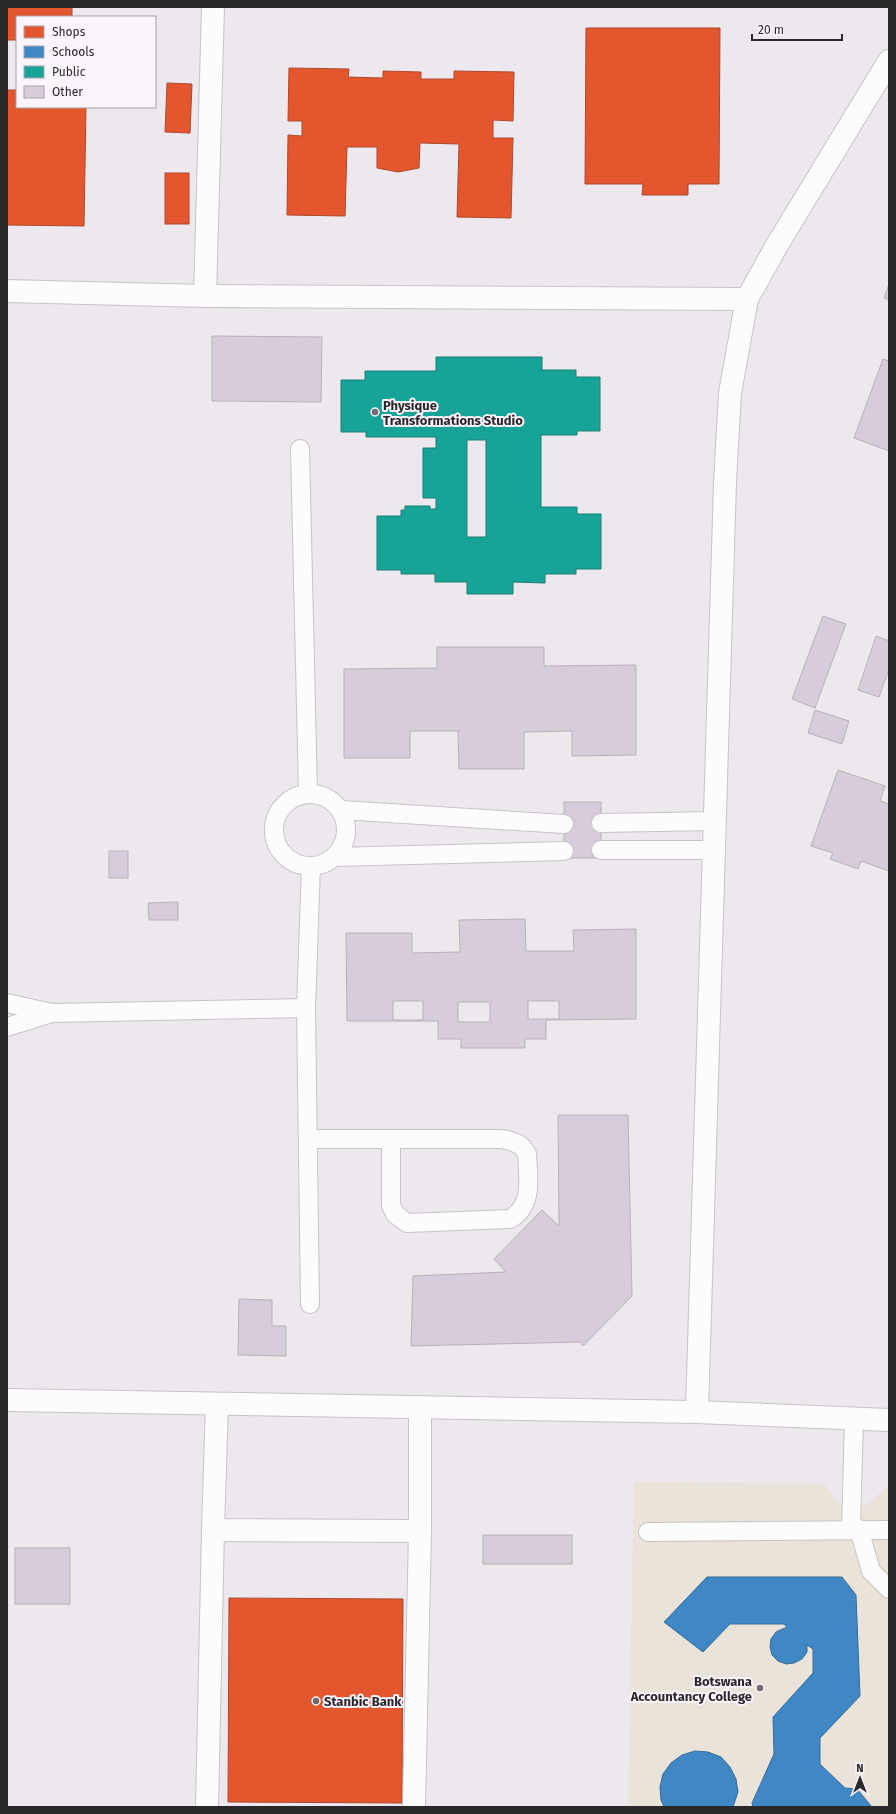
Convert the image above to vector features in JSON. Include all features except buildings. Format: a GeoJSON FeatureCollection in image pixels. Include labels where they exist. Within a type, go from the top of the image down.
{"type":"FeatureCollection","features":[{"type":"Feature","properties":{"kind":"street"},"geometry":{"type":"LineString","coordinates":[[205,296],[213,7]]}},
{"type":"Feature","properties":{"kind":"street"},"geometry":{"type":"LineString","coordinates":[[697,1412],[725,482],[730,393],[747,299],[777,245],[889,61]]}},
{"type":"Feature","properties":{"kind":"street"},"geometry":{"type":"LineString","coordinates":[[7,291],[205,296],[747,299]]}},
{"type":"Feature","properties":{"kind":"street"},"geometry":{"type":"LineString","coordinates":[[7,1400],[697,1412],[889,1420]]}},
{"type":"Feature","properties":{"kind":"street"},"geometry":{"type":"LineString","coordinates":[[207,1807],[217,1404]]}},
{"type":"Feature","properties":{"kind":"street"},"geometry":{"type":"LineString","coordinates":[[414,1807],[420,1531],[420,1407]]}},
{"type":"Feature","properties":{"kind":"street"},"geometry":{"type":"LineString","coordinates":[[213,1530],[420,1531]]}},
{"type":"Feature","properties":{"kind":"lane"},"geometry":{"type":"LineString","coordinates":[[300,449],[308,793]]}},
{"type":"Feature","properties":{"kind":"lane"},"geometry":{"type":"LineString","coordinates":[[308,793],[321,795],[332,801],[341,810],[345,822],[346,834],[342,847],[334,857],[323,863],[311,866],[298,864],[287,858],[278,849],[274,837],[273,824],[277,812],[285,803],[296,796],[308,793]]}},
{"type":"Feature","properties":{"kind":"lane"},"geometry":{"type":"LineString","coordinates":[[341,810],[564,824]]}},
{"type":"Feature","properties":{"kind":"lane"},"geometry":{"type":"LineString","coordinates":[[601,823],[715,821]]}},
{"type":"Feature","properties":{"kind":"lane"},"geometry":{"type":"LineString","coordinates":[[601,850],[714,850]]}},
{"type":"Feature","properties":{"kind":"lane"},"geometry":{"type":"LineString","coordinates":[[334,857],[564,851]]}},
{"type":"Feature","properties":{"kind":"lane"},"geometry":{"type":"LineString","coordinates":[[310,1304],[306,1008],[311,866]]}},
{"type":"Feature","properties":{"kind":"lane"},"geometry":{"type":"LineString","coordinates":[[7,1003],[52,1012],[306,1008]]}},
{"type":"Feature","properties":{"kind":"lane"},"geometry":{"type":"LineString","coordinates":[[7,1027],[52,1012]]}},
{"type":"Feature","properties":{"kind":"lane"},"geometry":{"type":"LineString","coordinates":[[308,1139],[391,1139],[501,1139],[516,1142],[525,1150],[527,1154],[528,1194],[518,1214],[510,1218],[407,1222],[395,1214],[391,1205],[391,1139]]}},
{"type":"Feature","properties":{"kind":"lane"},"geometry":{"type":"LineString","coordinates":[[854,1419],[855,1529],[871,1571],[889,1589]]}},
{"type":"Feature","properties":{"kind":"lane"},"geometry":{"type":"LineString","coordinates":[[648,1532],[855,1529],[889,1530]]}},
{"type":"Feature","properties":{"kind":"shaded area","name":"Botswana Accountancy College"},"geometry":{"type":"Polygon","coordinates":[[[634,1482],[824,1484],[842,1506],[867,1505],[889,1484],[889,1807],[628,1807],[634,1482]]]}},
{"type":"Feature","properties":{"kind":"place","name":"Physique Transformations Studio"},"geometry":{"type":"Point","coordinates":[375,412]}},
{"type":"Feature","properties":{"kind":"place","name":"Botswana Accountancy College"},"geometry":{"type":"Point","coordinates":[760,1688]}},
{"type":"Feature","properties":{"kind":"place","name":"Stanbic Bank"},"geometry":{"type":"Point","coordinates":[316,1701]}}]}
